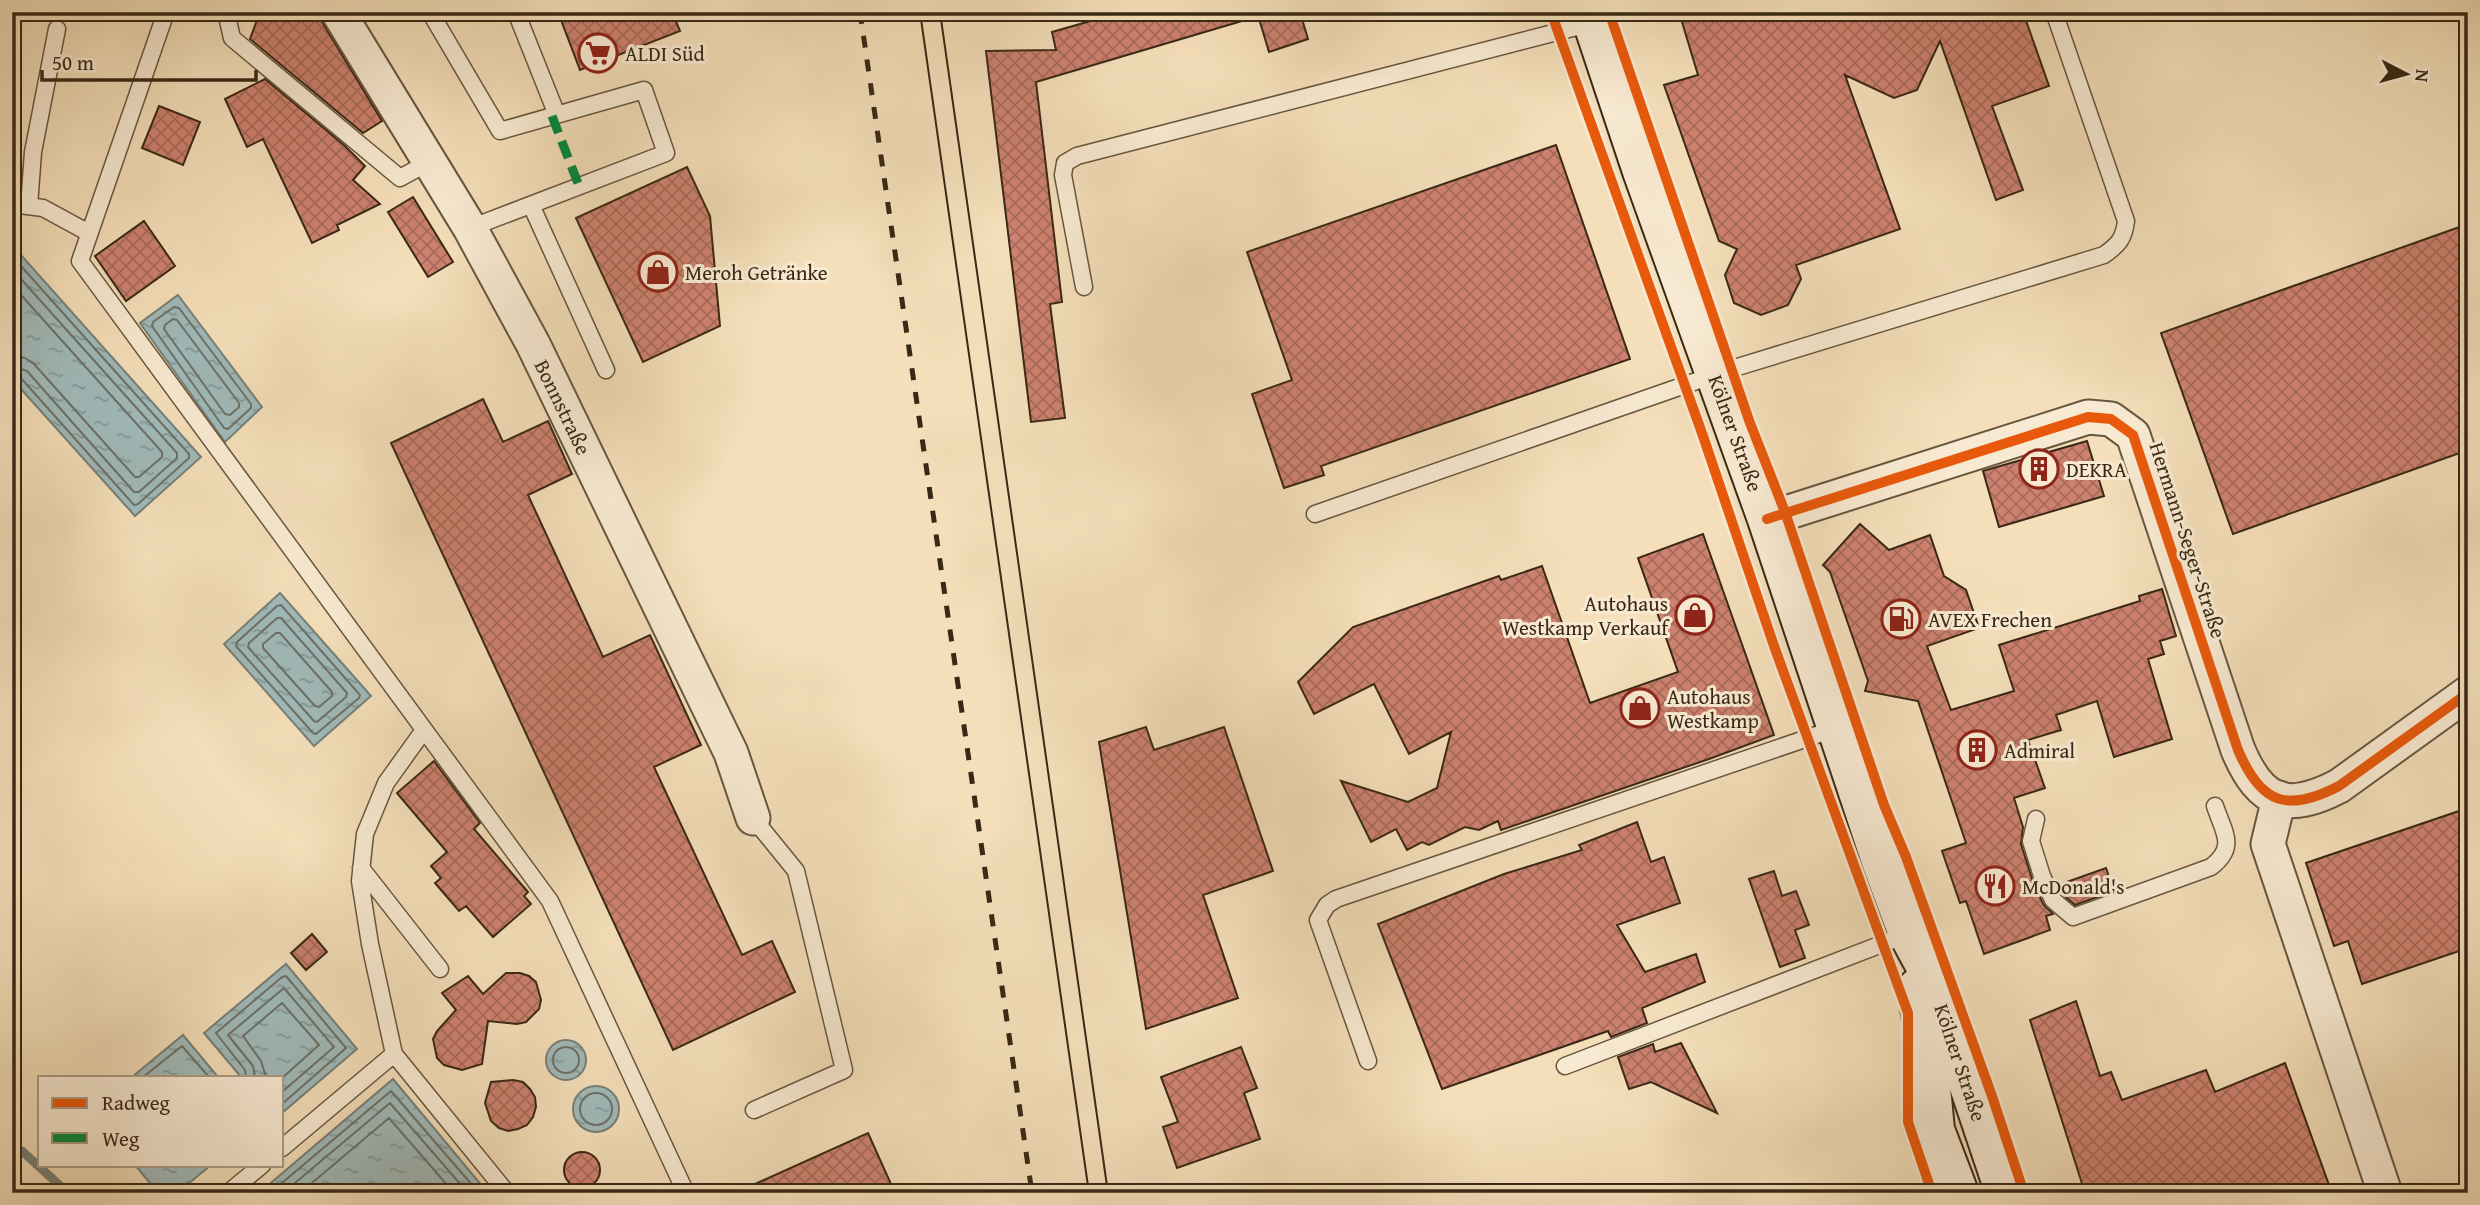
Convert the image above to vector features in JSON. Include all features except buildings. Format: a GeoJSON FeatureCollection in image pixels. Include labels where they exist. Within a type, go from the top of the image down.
{"type":"FeatureCollection","features":[{"type":"Feature","properties":{"kind":"main road","name":"Kölner Straße"},"geometry":{"type":"LineString","coordinates":[[1590,17],[1642,172],[1767,519],[1882,864],[1908,934],[1934,982],[2005,1193]]}},
{"type":"Feature","properties":{"kind":"main road","name":"Kölner Straße"},"geometry":{"type":"LineString","coordinates":[[1908,934],[1929,1066],[1935,1130],[1959,1193]]}},
{"type":"Feature","properties":{"kind":"street","name":"Bonnstraße"},"geometry":{"type":"LineString","coordinates":[[347,15],[429,162],[470,228],[533,344],[732,752],[753,818]]}},
{"type":"Feature","properties":{"kind":"street","name":"Hermann-Seger-Straße"},"geometry":{"type":"LineString","coordinates":[[1767,519],[2088,417],[2111,419],[2133,435],[2248,773],[2261,790],[2279,798]]}},
{"type":"Feature","properties":{"kind":"street"},"geometry":{"type":"LineString","coordinates":[[2385,1193],[2268,844],[2279,798],[2295,803],[2318,797],[2339,786],[2468,692]]}},
{"type":"Feature","properties":{"kind":"lane"},"geometry":{"type":"LineString","coordinates":[[166,12],[80,261],[550,901],[686,1193]]}},
{"type":"Feature","properties":{"kind":"lane"},"geometry":{"type":"LineString","coordinates":[[226,12],[232,38],[400,178],[429,162]]}},
{"type":"Feature","properties":{"kind":"lane"},"geometry":{"type":"LineString","coordinates":[[430,12],[500,131],[644,90],[666,153],[470,228]]}},
{"type":"Feature","properties":{"kind":"lane"},"geometry":{"type":"LineString","coordinates":[[516,12],[557,115]]}},
{"type":"Feature","properties":{"kind":"lane"},"geometry":{"type":"LineString","coordinates":[[1315,514],[1715,374],[2104,255],[2121,243],[2126,221],[2054,12]]}},
{"type":"Feature","properties":{"kind":"lane"},"geometry":{"type":"LineString","coordinates":[[1084,287],[1063,175],[1065,163],[1077,156],[1590,17]]}},
{"type":"Feature","properties":{"kind":"lane"},"geometry":{"type":"LineString","coordinates":[[57,29],[20,205],[43,208],[89,233]]}},
{"type":"Feature","properties":{"kind":"lane"},"geometry":{"type":"LineString","coordinates":[[531,205],[606,370]]}},
{"type":"Feature","properties":{"kind":"lane"},"geometry":{"type":"LineString","coordinates":[[1368,1060],[1318,919],[1326,905],[1336,899],[1837,728]]}},
{"type":"Feature","properties":{"kind":"lane"},"geometry":{"type":"LineString","coordinates":[[424,730],[386,783],[365,834],[360,881],[370,944],[394,1054],[507,1193]]}},
{"type":"Feature","properties":{"kind":"lane"},"geometry":{"type":"LineString","coordinates":[[2036,819],[2031,841],[2042,876],[2053,900],[2073,918],[2211,867],[2224,857],[2227,844],[2215,806]]}},
{"type":"Feature","properties":{"kind":"lane"},"geometry":{"type":"LineString","coordinates":[[753,818],[796,871],[844,1070],[754,1110]]}},
{"type":"Feature","properties":{"kind":"lane"},"geometry":{"type":"LineString","coordinates":[[361,868],[440,969]]}},
{"type":"Feature","properties":{"kind":"lane"},"geometry":{"type":"LineString","coordinates":[[1565,1066],[1908,934]]}},
{"type":"Feature","properties":{"kind":"lane"},"geometry":{"type":"LineString","coordinates":[[284,1146],[394,1054]]}},
{"type":"Feature","properties":{"kind":"lane"},"geometry":{"type":"LineString","coordinates":[[228,1193],[261,1166]]}},
{"type":"Feature","properties":{"kind":"water"},"geometry":{"type":"Polygon","coordinates":[[[12,245],[201,457],[135,516],[12,379],[12,245]]]}},
{"type":"Feature","properties":{"kind":"water"},"geometry":{"type":"Polygon","coordinates":[[[178,295],[262,407],[225,442],[140,323],[178,295]]]}},
{"type":"Feature","properties":{"kind":"water"},"geometry":{"type":"Polygon","coordinates":[[[280,593],[371,696],[314,746],[224,644],[280,593]]]}},
{"type":"Feature","properties":{"kind":"water"},"geometry":{"type":"Polygon","coordinates":[[[286,964],[357,1049],[284,1111],[284,1076],[240,1076],[204,1033],[286,964]]]}},
{"type":"Feature","properties":{"kind":"water"},"geometry":{"type":"Polygon","coordinates":[[[183,1035],[217,1076],[133,1076],[183,1035]]]}},
{"type":"Feature","properties":{"kind":"water"},"geometry":{"type":"Polygon","coordinates":[[[566,1040],[574,1041],[580,1046],[585,1052],[585,1068],[580,1074],[574,1079],[566,1080],[558,1079],[552,1074],[547,1068],[546,1060],[547,1052],[552,1046],[558,1041],[566,1040]]]}},
{"type":"Feature","properties":{"kind":"water"},"geometry":{"type":"Polygon","coordinates":[[[393,1079],[488,1193],[259,1193],[393,1079]]]}},
{"type":"Feature","properties":{"kind":"water"},"geometry":{"type":"Polygon","coordinates":[[[596,1086],[612,1093],[619,1109],[612,1125],[596,1132],[580,1125],[573,1109],[580,1093],[596,1086]]]}},
{"type":"Feature","properties":{"kind":"water"},"geometry":{"type":"Polygon","coordinates":[[[136,1166],[210,1166],[177,1193],[158,1193],[136,1166]]]}},
{"type":"Feature","properties":{"kind":"waterway"},"geometry":{"type":"LineString","coordinates":[[22,1151],[38,1166]]}},
{"type":"Feature","properties":{"kind":"waterway"},"geometry":{"type":"LineString","coordinates":[[38,1166],[68,1193]]}},
{"type":"Feature","properties":{"kind":"tram line"},"geometry":{"type":"LineString","coordinates":[[920,12],[1089,1193]]}},
{"type":"Feature","properties":{"kind":"tram line"},"geometry":{"type":"LineString","coordinates":[[940,12],[1108,1193]]}},
{"type":"Feature","properties":{"kind":"railway"},"geometry":{"type":"LineString","coordinates":[[860,12],[1032,1193]]}},
{"type":"Feature","properties":{"kind":"marked path"},"geometry":{"type":"LineString","coordinates":[[552,116],[579,186]]}},
{"type":"Feature","properties":{"kind":"cycle path"},"geometry":{"type":"LineString","coordinates":[[1551,12],[1703,436],[1774,646],[1908,1013],[1908,1122],[1932,1193]]}},
{"type":"Feature","properties":{"kind":"cycle path"},"geometry":{"type":"LineString","coordinates":[[1609,12],[1750,423],[1785,512],[1884,805],[1906,857],[2024,1193]]}},
{"type":"Feature","properties":{"kind":"cycle path"},"geometry":{"type":"LineString","coordinates":[[1767,519],[2088,417],[2111,419],[2133,435],[2238,750],[2256,782],[2266,792],[2290,801],[2305,799],[2339,786],[2468,693]]}},
{"type":"Feature","properties":{"kind":"place","name":"ALDI Süd"},"geometry":{"type":"Point","coordinates":[598,53]}},
{"type":"Feature","properties":{"kind":"place","name":"Meroh Getränke"},"geometry":{"type":"Point","coordinates":[658,272]}},
{"type":"Feature","properties":{"kind":"place","name":"DEKRA"},"geometry":{"type":"Point","coordinates":[2039,469]}},
{"type":"Feature","properties":{"kind":"place","name":"Autohaus Westkamp Verkauf"},"geometry":{"type":"Point","coordinates":[1695,615]}},
{"type":"Feature","properties":{"kind":"place","name":"AVEX Frechen"},"geometry":{"type":"Point","coordinates":[1901,619]}},
{"type":"Feature","properties":{"kind":"place","name":"Autohaus Westkamp"},"geometry":{"type":"Point","coordinates":[1640,708]}},
{"type":"Feature","properties":{"kind":"place","name":"Admiral"},"geometry":{"type":"Point","coordinates":[1977,750]}},
{"type":"Feature","properties":{"kind":"place","name":"McDonald's"},"geometry":{"type":"Point","coordinates":[1995,886]}}]}
